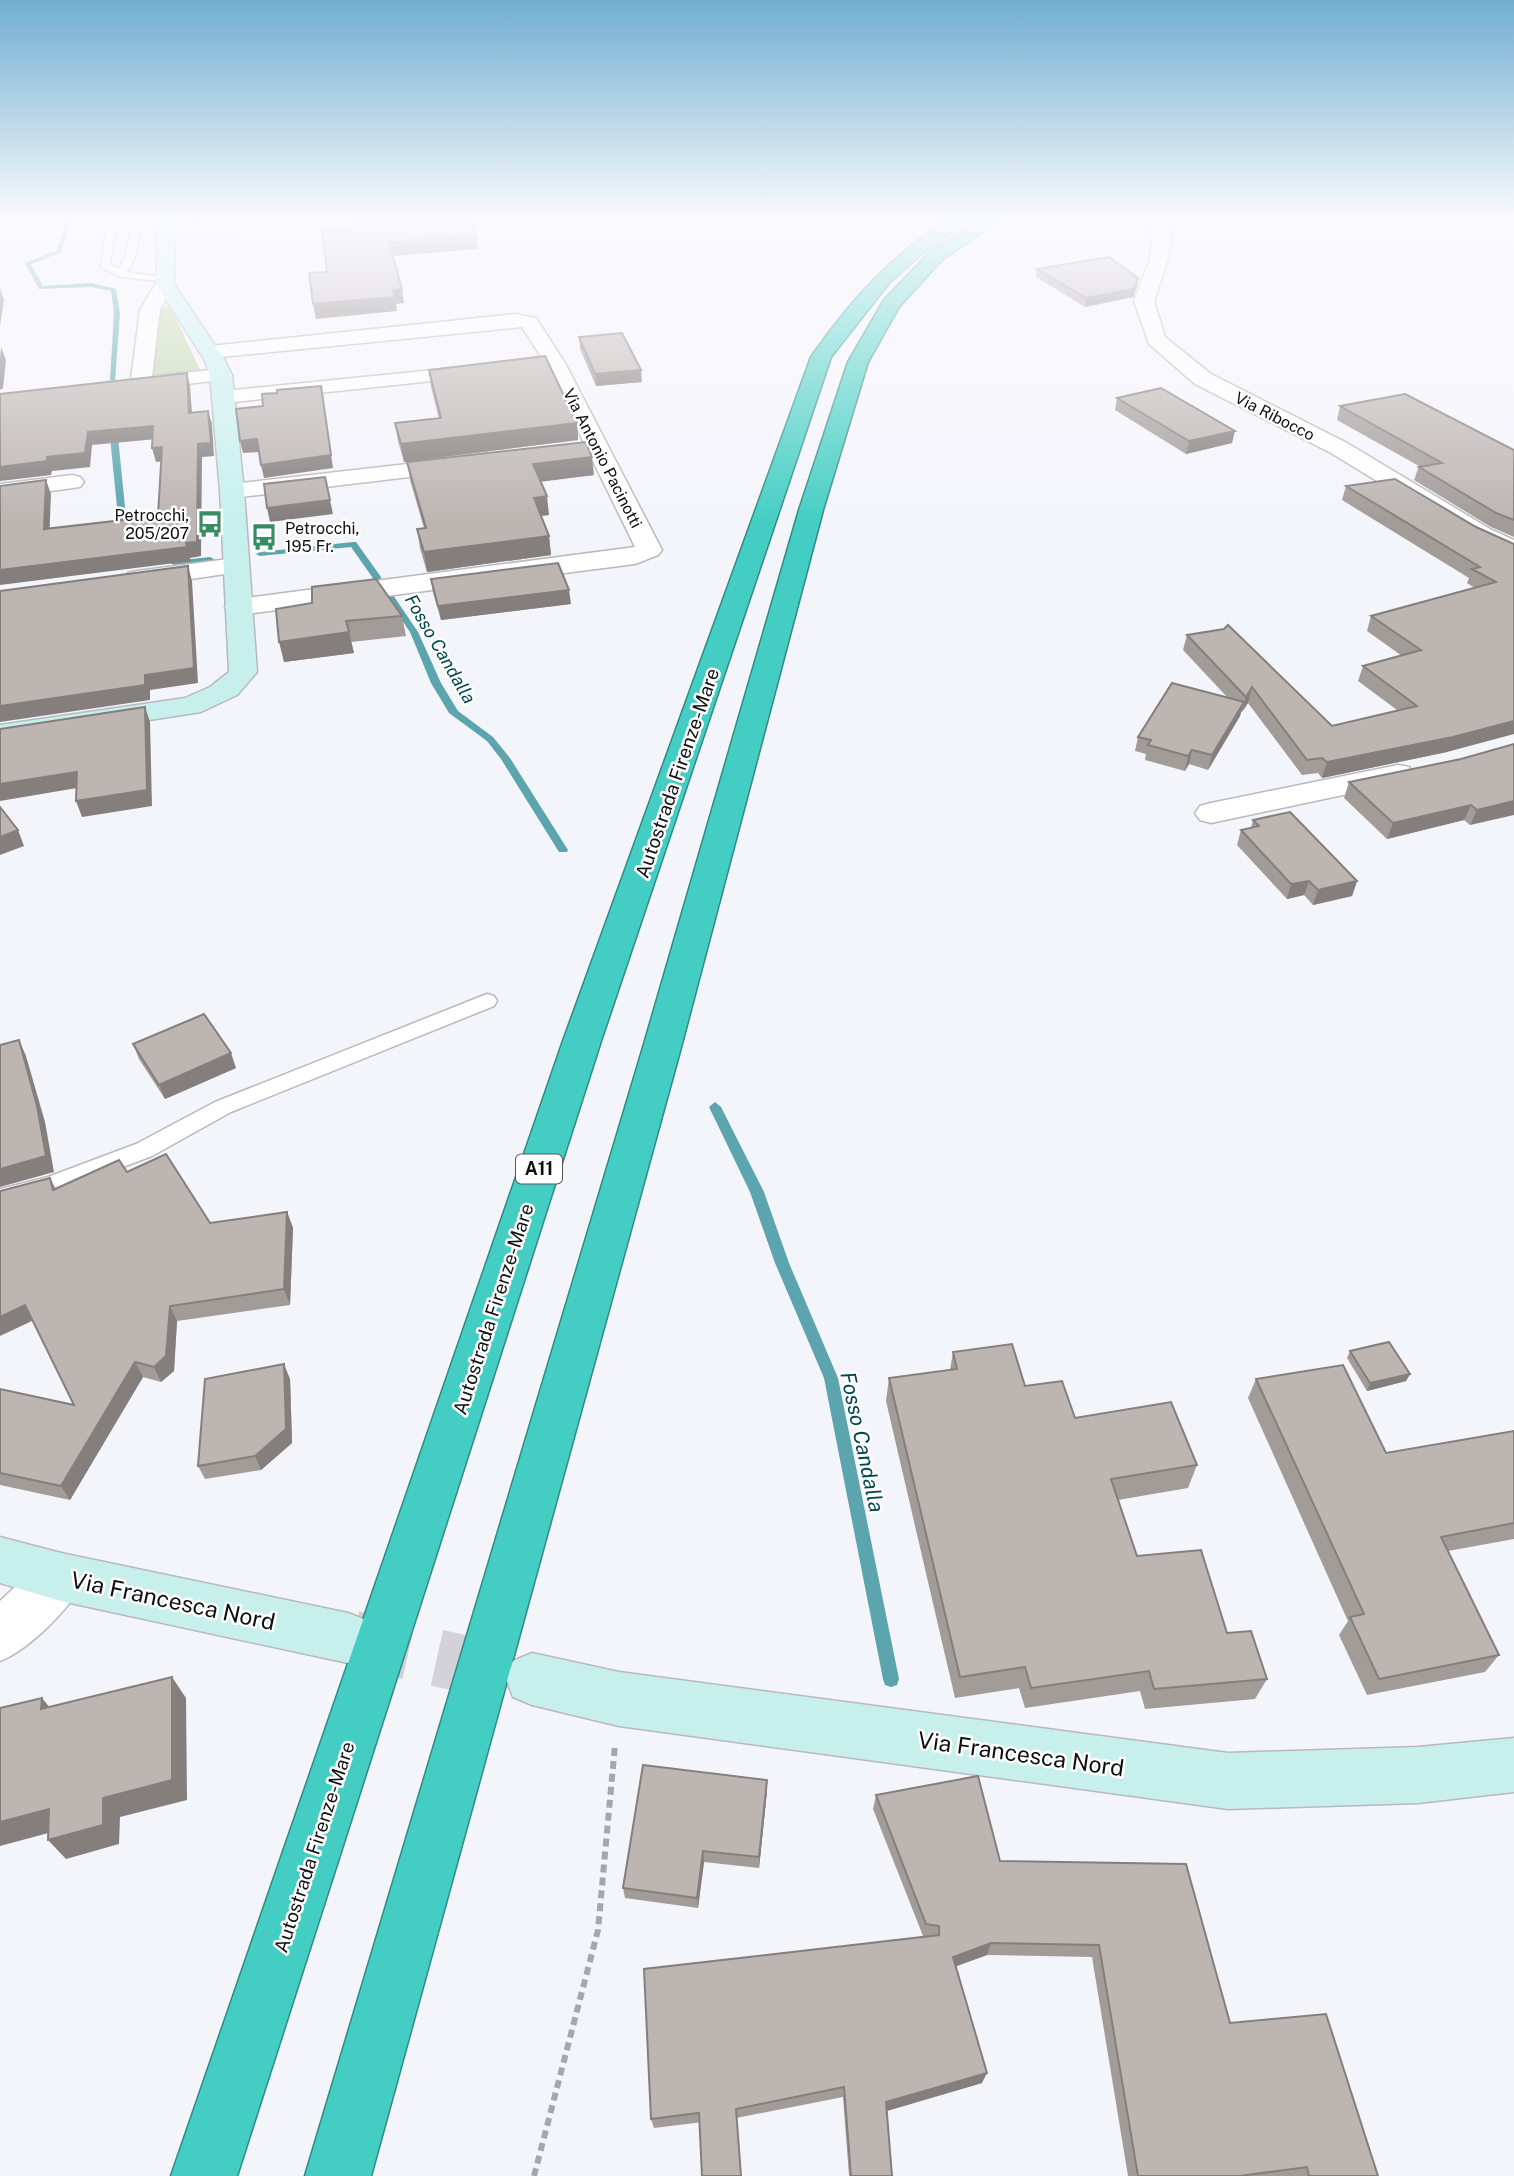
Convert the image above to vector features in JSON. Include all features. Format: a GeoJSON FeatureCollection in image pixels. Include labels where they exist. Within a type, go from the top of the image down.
{"type":"FeatureCollection","features":[{"type":"Feature","properties":{"kind":"highway","name":"Autostrada Firenze-Mare"},"geometry":{"type":"LineString","coordinates":[[204,2176],[582,1041],[821,357],[847,320]]}},
{"type":"Feature","properties":{"kind":"highway"},"geometry":{"type":"LineString","coordinates":[[338,2176],[661,1051],[811,510],[858,362],[882,320]]}},
{"type":"Feature","properties":{"kind":"main road"},"geometry":{"type":"LineString","coordinates":[[0,734],[191,706],[237,683],[243,672],[232,491],[218,375],[186,320]]}},
{"type":"Feature","properties":{"kind":"main road","name":"Via Francesca Nord"},"geometry":{"type":"LineString","coordinates":[[0,1560],[61,1577],[348,1637]]}},
{"type":"Feature","properties":{"kind":"main road","name":"Via Francesca Nord"},"geometry":{"type":"LineString","coordinates":[[532,1679],[619,1699],[1228,1782],[1418,1775],[1514,1765]]}},
{"type":"Feature","properties":{"kind":"street"},"geometry":{"type":"LineString","coordinates":[[141,383],[149,320]]}},
{"type":"Feature","properties":{"kind":"street","name":"Via Antonio Pacinotti"},"geometry":{"type":"LineString","coordinates":[[218,375],[516,320],[529,322],[555,363],[648,547],[647,552],[635,556],[238,607]]}},
{"type":"Feature","properties":{"kind":"street","name":"Via Ribocco"},"geometry":{"type":"LineString","coordinates":[[1150,320],[1156,340],[1203,379],[1339,448],[1481,534],[1514,550]]}},
{"type":"Feature","properties":{"kind":"street"},"geometry":{"type":"LineString","coordinates":[[527,366],[555,363]]}},
{"type":"Feature","properties":{"kind":"street"},"geometry":{"type":"LineString","coordinates":[[115,386],[218,375],[500,369]]}},
{"type":"Feature","properties":{"kind":"street"},"geometry":{"type":"LineString","coordinates":[[571,452],[598,449]]}},
{"type":"Feature","properties":{"kind":"street"},"geometry":{"type":"LineString","coordinates":[[232,491],[476,463]]}},
{"type":"Feature","properties":{"kind":"street"},"geometry":{"type":"LineString","coordinates":[[0,491],[72,482]]}},
{"type":"Feature","properties":{"kind":"street"},"geometry":{"type":"LineString","coordinates":[[111,582],[236,566]]}},
{"type":"Feature","properties":{"kind":"street"},"geometry":{"type":"LineString","coordinates":[[1211,813],[1427,768]]}},
{"type":"Feature","properties":{"kind":"street"},"geometry":{"type":"LineString","coordinates":[[0,1636],[61,1577]]}},
{"type":"Feature","properties":{"kind":"lane"},"geometry":{"type":"LineString","coordinates":[[0,1198],[52,1185],[144,1150],[223,1107],[487,1001]]}},
{"type":"Feature","properties":{"kind":"path"},"geometry":{"type":"LineString","coordinates":[[534,2176],[598,1930],[619,1699]]}},
{"type":"Feature","properties":{"kind":"green space"},"geometry":{"type":"Polygon","coordinates":[[[158,320],[176,320],[201,372],[153,377],[158,320]]]}},
{"type":"Feature","properties":{"kind":"building"},"geometry":{"type":"Polygon","coordinates":[[[622,333],[641,370],[595,374],[579,337],[622,333]]]}},
{"type":"Feature","properties":{"kind":"building"},"geometry":{"type":"Polygon","coordinates":[[[545,356],[577,423],[401,444],[395,423],[441,418],[429,370],[545,356]]]}},
{"type":"Feature","properties":{"kind":"building"},"geometry":{"type":"Polygon","coordinates":[[[187,373],[189,413],[208,411],[211,443],[198,444],[197,542],[186,543],[187,547],[0,570],[0,486],[46,480],[44,529],[158,516],[162,447],[152,448],[153,426],[88,432],[85,453],[47,457],[47,461],[0,467],[0,394],[187,373]]]}},
{"type":"Feature","properties":{"kind":"building"},"geometry":{"type":"Polygon","coordinates":[[[321,386],[331,455],[261,465],[257,439],[240,441],[236,409],[263,406],[262,394],[321,386]]]}},
{"type":"Feature","properties":{"kind":"building"},"geometry":{"type":"Polygon","coordinates":[[[1161,388],[1235,431],[1189,441],[1117,398],[1161,388]]]}},
{"type":"Feature","properties":{"kind":"building"},"geometry":{"type":"Polygon","coordinates":[[[1405,394],[1514,450],[1514,520],[1496,513],[1419,467],[1442,463],[1340,406],[1405,394]]]}},
{"type":"Feature","properties":{"kind":"building"},"geometry":{"type":"Polygon","coordinates":[[[586,442],[592,457],[533,464],[547,496],[534,498],[549,536],[424,552],[417,529],[426,528],[407,462],[586,442]]]}},
{"type":"Feature","properties":{"kind":"building"},"geometry":{"type":"Polygon","coordinates":[[[325,477],[330,500],[267,508],[264,484],[325,477]]]}},
{"type":"Feature","properties":{"kind":"building"},"geometry":{"type":"Polygon","coordinates":[[[1395,479],[1476,527],[1514,544],[1514,721],[1453,737],[1327,762],[1322,758],[1307,760],[1252,687],[1246,697],[1187,635],[1224,629],[1228,625],[1332,726],[1417,706],[1363,666],[1421,650],[1371,616],[1496,582],[1472,569],[1480,567],[1346,486],[1395,479]]]}},
{"type":"Feature","properties":{"kind":"building"},"geometry":{"type":"Polygon","coordinates":[[[558,563],[569,590],[438,606],[431,579],[558,563]]]}},
{"type":"Feature","properties":{"kind":"building"},"geometry":{"type":"Polygon","coordinates":[[[188,566],[194,668],[145,675],[145,685],[0,706],[0,591],[188,566]]]}},
{"type":"Feature","properties":{"kind":"building"},"geometry":{"type":"Polygon","coordinates":[[[376,579],[402,616],[346,621],[349,632],[279,642],[276,609],[312,603],[312,587],[376,579]]]}},
{"type":"Feature","properties":{"kind":"building"},"geometry":{"type":"Polygon","coordinates":[[[1172,683],[1244,702],[1212,755],[1192,750],[1188,756],[1148,745],[1151,740],[1138,737],[1172,683]]]}},
{"type":"Feature","properties":{"kind":"building"},"geometry":{"type":"Polygon","coordinates":[[[145,707],[147,790],[76,801],[77,772],[0,784],[0,729],[145,707]]]}},
{"type":"Feature","properties":{"kind":"building"},"geometry":{"type":"Polygon","coordinates":[[[1514,744],[1514,801],[1477,810],[1471,805],[1393,823],[1349,782],[1461,759],[1514,744]]]}},
{"type":"Feature","properties":{"kind":"building"},"geometry":{"type":"Polygon","coordinates":[[[0,807],[18,830],[0,837],[0,807]]]}},
{"type":"Feature","properties":{"kind":"building"},"geometry":{"type":"Polygon","coordinates":[[[1290,812],[1357,881],[1318,890],[1309,881],[1291,884],[1241,830],[1259,826],[1253,820],[1290,812]]]}},
{"type":"Feature","properties":{"kind":"building"},"geometry":{"type":"Polygon","coordinates":[[[204,1014],[231,1053],[159,1085],[133,1044],[204,1014]]]}},
{"type":"Feature","properties":{"kind":"building"},"geometry":{"type":"Polygon","coordinates":[[[19,1040],[37,1106],[46,1156],[0,1169],[0,1045],[19,1040]]]}},
{"type":"Feature","properties":{"kind":"building"},"geometry":{"type":"Polygon","coordinates":[[[166,1154],[210,1223],[287,1212],[284,1289],[170,1306],[166,1356],[154,1367],[135,1362],[61,1486],[0,1473],[0,1389],[74,1405],[25,1305],[0,1317],[0,1191],[50,1178],[53,1190],[119,1160],[127,1172],[166,1154]]]}},
{"type":"Feature","properties":{"kind":"building"},"geometry":{"type":"Polygon","coordinates":[[[1389,1342],[1410,1374],[1370,1383],[1350,1351],[1389,1342]]]}},
{"type":"Feature","properties":{"kind":"building"},"geometry":{"type":"Polygon","coordinates":[[[1012,1344],[1025,1386],[1062,1381],[1075,1418],[1171,1402],[1197,1465],[1111,1479],[1137,1556],[1201,1550],[1227,1633],[1251,1631],[1267,1679],[1154,1689],[1149,1671],[1031,1688],[1025,1667],[960,1677],[889,1378],[957,1369],[953,1352],[1012,1344]]]}},
{"type":"Feature","properties":{"kind":"building"},"geometry":{"type":"Polygon","coordinates":[[[284,1364],[286,1429],[255,1456],[198,1466],[205,1379],[284,1364]]]}},
{"type":"Feature","properties":{"kind":"building"},"geometry":{"type":"Polygon","coordinates":[[[1343,1365],[1386,1453],[1514,1431],[1514,1523],[1441,1537],[1499,1655],[1379,1679],[1350,1617],[1364,1614],[1256,1379],[1343,1365]]]}},
{"type":"Feature","properties":{"kind":"building"},"geometry":{"type":"Polygon","coordinates":[[[172,1677],[172,1780],[103,1798],[103,1825],[48,1840],[49,1809],[0,1822],[0,1708],[42,1698],[41,1709],[172,1677]]]}},
{"type":"Feature","properties":{"kind":"building"},"geometry":{"type":"Polygon","coordinates":[[[643,1765],[767,1780],[759,1857],[703,1851],[697,1898],[623,1888],[643,1765]]]}},
{"type":"Feature","properties":{"kind":"building"},"geometry":{"type":"Polygon","coordinates":[[[978,1776],[1000,1861],[1186,1864],[1230,2023],[1326,2014],[1378,2176],[1309,2176],[1307,2167],[1239,2176],[1138,2176],[1099,1945],[991,1943],[953,1957],[987,2073],[886,2102],[892,2176],[851,2176],[844,2087],[736,2109],[741,2176],[702,2176],[699,2113],[651,2119],[644,1969],[939,1935],[939,1926],[926,1924],[876,1795],[978,1776]]]}},
{"type":"Feature","properties":{"kind":"waterway","name":"Fosso Candalla"},"geometry":{"type":"LineString","coordinates":[[113,380],[117,320]]}},
{"type":"Feature","properties":{"kind":"waterway","name":"Fosso Candalla"},"geometry":{"type":"LineString","coordinates":[[113,427],[124,537]]}},
{"type":"Feature","properties":{"kind":"waterway","name":"Fosso Candalla"},"geometry":{"type":"LineString","coordinates":[[260,554],[353,544],[378,579]]}},
{"type":"Feature","properties":{"kind":"waterway","name":"Fosso Candalla"},"geometry":{"type":"LineString","coordinates":[[174,563],[210,559]]}},
{"type":"Feature","properties":{"kind":"waterway","name":"Fosso Candalla"},"geometry":{"type":"LineString","coordinates":[[390,597],[414,632],[436,683],[454,713],[490,739],[563,850]]}},
{"type":"Feature","properties":{"kind":"waterway","name":"Fosso Candalla"},"geometry":{"type":"LineString","coordinates":[[715,1107],[757,1192],[782,1263],[831,1378],[891,1679]]}},
{"type":"Feature","properties":{"kind":"tunnel"},"geometry":{"type":"LineString","coordinates":[[353,1639],[510,1674]]}},
{"type":"Feature","properties":{"kind":"place","name":"Petrocchi, 205/207"},"geometry":{"type":"Point","coordinates":[210,524]}},
{"type":"Feature","properties":{"kind":"place","name":"Petrocchi, 195 Fr."},"geometry":{"type":"Point","coordinates":[264,537]}}]}
